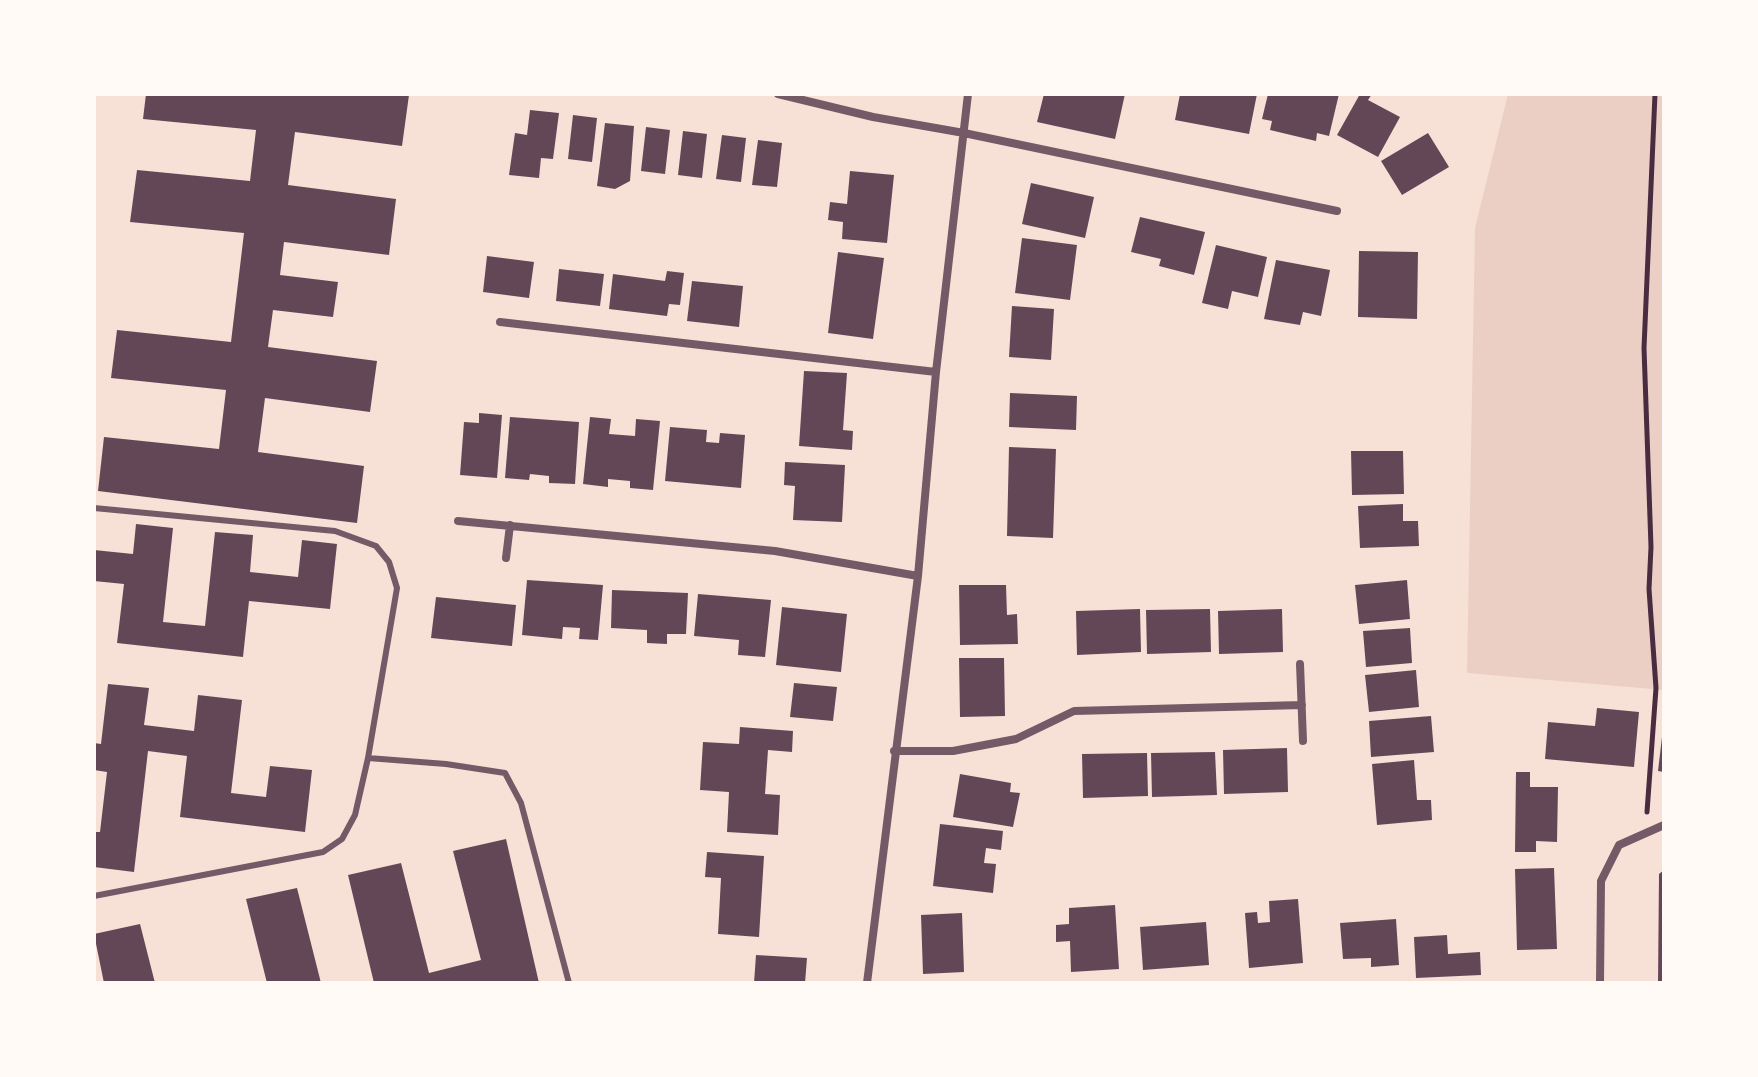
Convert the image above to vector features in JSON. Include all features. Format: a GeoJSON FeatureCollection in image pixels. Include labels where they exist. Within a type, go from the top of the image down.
{"type":"FeatureCollection","features":[{"type":"Feature","properties":{"kind":"street"},"geometry":{"type":"LineString","coordinates":[[778,94],[873,117],[1337,211]]}},
{"type":"Feature","properties":{"kind":"street"},"geometry":{"type":"LineString","coordinates":[[867,983],[918,576],[936,372],[968,94]]}},
{"type":"Feature","properties":{"kind":"street"},"geometry":{"type":"LineString","coordinates":[[500,322],[936,372]]}},
{"type":"Feature","properties":{"kind":"street"},"geometry":{"type":"LineString","coordinates":[[458,521],[775,551],[918,576]]}},
{"type":"Feature","properties":{"kind":"street"},"geometry":{"type":"LineString","coordinates":[[506,558],[510,525]]}},
{"type":"Feature","properties":{"kind":"street"},"geometry":{"type":"LineString","coordinates":[[1300,664],[1303,741]]}},
{"type":"Feature","properties":{"kind":"street"},"geometry":{"type":"LineString","coordinates":[[894,751],[953,751],[1016,739],[1074,711],[1302,705]]}},
{"type":"Feature","properties":{"kind":"street"},"geometry":{"type":"LineString","coordinates":[[1600,983],[1601,881],[1619,845],[1664,825]]}},
{"type":"Feature","properties":{"kind":"lane"},"geometry":{"type":"LineString","coordinates":[[94,508],[335,531],[376,546],[389,562],[397,588],[368,758],[355,815],[342,839],[323,852],[94,896]]}},
{"type":"Feature","properties":{"kind":"lane"},"geometry":{"type":"LineString","coordinates":[[368,758],[446,764],[505,773],[521,803],[569,983]]}},
{"type":"Feature","properties":{"kind":"path"},"geometry":{"type":"LineString","coordinates":[[1646,833],[1656,688],[1649,589],[1651,547],[1644,348],[1655,94]]}},
{"type":"Feature","properties":{"kind":"shaded area"},"geometry":{"type":"Polygon","coordinates":[[[1508,94],[1664,94],[1664,690],[1467,673],[1475,228],[1508,94]]]}},
{"type":"Feature","properties":{"kind":"building"},"geometry":{"type":"Polygon","coordinates":[[[146,94],[409,95],[402,146],[295,132],[288,185],[396,199],[389,255],[284,242],[280,275],[338,282],[333,317],[273,310],[268,347],[377,361],[370,412],[265,398],[258,452],[364,466],[357,523],[98,491],[104,437],[219,449],[226,390],[111,378],[117,330],[231,342],[244,233],[130,222],[137,170],[250,181],[256,130],[143,119],[146,94]]]}},
{"type":"Feature","properties":{"kind":"building"},"geometry":{"type":"Polygon","coordinates":[[[1044,94],[1125,94],[1115,139],[1037,122],[1044,94]]]}},
{"type":"Feature","properties":{"kind":"building"},"geometry":{"type":"Polygon","coordinates":[[[1180,94],[1257,94],[1249,134],[1175,120],[1180,94]]]}},
{"type":"Feature","properties":{"kind":"building"},"geometry":{"type":"Polygon","coordinates":[[[1268,94],[1339,94],[1329,136],[1317,133],[1316,141],[1270,130],[1272,121],[1262,119],[1268,94]]]}},
{"type":"Feature","properties":{"kind":"building"},"geometry":{"type":"Polygon","coordinates":[[[1360,94],[1372,94],[1368,100],[1400,117],[1378,157],[1337,135],[1360,94]]]}},
{"type":"Feature","properties":{"kind":"building"},"geometry":{"type":"Polygon","coordinates":[[[530,110],[559,113],[553,159],[541,158],[539,178],[509,175],[515,133],[527,135],[530,110]]]}},
{"type":"Feature","properties":{"kind":"building"},"geometry":{"type":"Polygon","coordinates":[[[573,115],[597,118],[592,162],[568,159],[573,115]]]}},
{"type":"Feature","properties":{"kind":"building"},"geometry":{"type":"Polygon","coordinates":[[[605,123],[634,126],[630,181],[615,189],[597,186],[605,123]]]}},
{"type":"Feature","properties":{"kind":"building"},"geometry":{"type":"Polygon","coordinates":[[[646,127],[670,130],[665,174],[641,171],[646,127]]]}},
{"type":"Feature","properties":{"kind":"building"},"geometry":{"type":"Polygon","coordinates":[[[683,131],[707,134],[702,178],[678,175],[683,131]]]}},
{"type":"Feature","properties":{"kind":"building"},"geometry":{"type":"Polygon","coordinates":[[[1428,133],[1449,167],[1402,195],[1381,161],[1428,133]]]}},
{"type":"Feature","properties":{"kind":"building"},"geometry":{"type":"Polygon","coordinates":[[[722,135],[746,138],[741,182],[716,179],[722,135]]]}},
{"type":"Feature","properties":{"kind":"building"},"geometry":{"type":"Polygon","coordinates":[[[758,140],[782,143],[777,187],[752,185],[758,140]]]}},
{"type":"Feature","properties":{"kind":"building"},"geometry":{"type":"Polygon","coordinates":[[[850,171],[894,175],[887,243],[842,239],[843,222],[828,220],[830,202],[847,204],[850,171]]]}},
{"type":"Feature","properties":{"kind":"building"},"geometry":{"type":"Polygon","coordinates":[[[1031,183],[1094,197],[1085,238],[1022,224],[1031,183]]]}},
{"type":"Feature","properties":{"kind":"building"},"geometry":{"type":"Polygon","coordinates":[[[1140,217],[1205,232],[1194,275],[1159,266],[1161,259],[1131,252],[1140,217]]]}},
{"type":"Feature","properties":{"kind":"building"},"geometry":{"type":"Polygon","coordinates":[[[1022,238],[1077,245],[1070,300],[1015,293],[1022,238]]]}},
{"type":"Feature","properties":{"kind":"building"},"geometry":{"type":"Polygon","coordinates":[[[1216,245],[1267,257],[1258,297],[1232,291],[1228,309],[1202,303],[1216,245]]]}},
{"type":"Feature","properties":{"kind":"building"},"geometry":{"type":"Polygon","coordinates":[[[1359,251],[1418,252],[1417,319],[1358,317],[1359,251]]]}},
{"type":"Feature","properties":{"kind":"building"},"geometry":{"type":"Polygon","coordinates":[[[838,252],[884,258],[873,339],[828,333],[838,252]]]}},
{"type":"Feature","properties":{"kind":"building"},"geometry":{"type":"Polygon","coordinates":[[[487,256],[534,262],[529,298],[483,292],[487,256]]]}},
{"type":"Feature","properties":{"kind":"building"},"geometry":{"type":"Polygon","coordinates":[[[1276,260],[1330,270],[1321,316],[1303,312],[1300,325],[1264,319],[1276,260]]]}},
{"type":"Feature","properties":{"kind":"building"},"geometry":{"type":"Polygon","coordinates":[[[559,269],[604,274],[600,306],[556,301],[559,269]]]}},
{"type":"Feature","properties":{"kind":"building"},"geometry":{"type":"Polygon","coordinates":[[[667,271],[684,273],[680,305],[669,304],[667,316],[609,309],[613,274],[665,281],[667,271]]]}},
{"type":"Feature","properties":{"kind":"building"},"geometry":{"type":"Polygon","coordinates":[[[692,281],[743,286],[739,327],[687,321],[692,281]]]}},
{"type":"Feature","properties":{"kind":"building"},"geometry":{"type":"Polygon","coordinates":[[[1012,306],[1054,309],[1051,360],[1009,357],[1012,306]]]}},
{"type":"Feature","properties":{"kind":"building"},"geometry":{"type":"Polygon","coordinates":[[[804,371],[847,373],[843,430],[853,431],[852,450],[799,446],[804,371]]]}},
{"type":"Feature","properties":{"kind":"building"},"geometry":{"type":"Polygon","coordinates":[[[1010,393],[1077,396],[1076,430],[1009,427],[1010,393]]]}},
{"type":"Feature","properties":{"kind":"building"},"geometry":{"type":"Polygon","coordinates":[[[479,413],[502,415],[497,478],[460,475],[464,422],[479,423],[479,413]]]}},
{"type":"Feature","properties":{"kind":"building"},"geometry":{"type":"Polygon","coordinates":[[[510,417],[579,422],[575,484],[549,483],[549,476],[530,474],[529,480],[505,478],[510,417]]]}},
{"type":"Feature","properties":{"kind":"building"},"geometry":{"type":"Polygon","coordinates":[[[590,417],[611,419],[609,434],[635,436],[636,419],[660,421],[653,490],[630,488],[630,481],[608,479],[608,487],[583,484],[590,417]]]}},
{"type":"Feature","properties":{"kind":"building"},"geometry":{"type":"Polygon","coordinates":[[[670,427],[707,430],[706,442],[719,443],[720,433],[745,435],[741,488],[665,481],[670,427]]]}},
{"type":"Feature","properties":{"kind":"building"},"geometry":{"type":"Polygon","coordinates":[[[1009,447],[1056,449],[1053,538],[1007,536],[1009,447]]]}},
{"type":"Feature","properties":{"kind":"building"},"geometry":{"type":"Polygon","coordinates":[[[1351,451],[1403,451],[1404,494],[1352,495],[1351,451]]]}},
{"type":"Feature","properties":{"kind":"building"},"geometry":{"type":"Polygon","coordinates":[[[785,462],[845,465],[842,522],[793,520],[795,486],[784,485],[785,462]]]}},
{"type":"Feature","properties":{"kind":"building"},"geometry":{"type":"Polygon","coordinates":[[[1403,504],[1403,521],[1418,521],[1419,546],[1360,548],[1358,506],[1403,504]]]}},
{"type":"Feature","properties":{"kind":"building"},"geometry":{"type":"Polygon","coordinates":[[[136,524],[173,528],[163,622],[205,626],[215,532],[253,535],[250,572],[298,577],[302,540],[337,544],[330,609],[249,601],[243,657],[117,643],[124,584],[94,581],[94,550],[133,554],[136,524]]]}},
{"type":"Feature","properties":{"kind":"building"},"geometry":{"type":"Polygon","coordinates":[[[527,580],[603,585],[598,640],[579,639],[580,628],[563,627],[562,639],[522,635],[527,580]]]}},
{"type":"Feature","properties":{"kind":"building"},"geometry":{"type":"Polygon","coordinates":[[[1407,580],[1410,619],[1359,624],[1355,585],[1407,580]]]}},
{"type":"Feature","properties":{"kind":"building"},"geometry":{"type":"Polygon","coordinates":[[[959,585],[1006,585],[1007,615],[1017,614],[1018,644],[960,645],[959,585]]]}},
{"type":"Feature","properties":{"kind":"building"},"geometry":{"type":"Polygon","coordinates":[[[612,590],[688,593],[686,634],[667,634],[667,644],[647,643],[647,630],[611,628],[612,590]]]}},
{"type":"Feature","properties":{"kind":"building"},"geometry":{"type":"Polygon","coordinates":[[[698,594],[771,600],[765,657],[738,655],[739,640],[694,636],[698,594]]]}},
{"type":"Feature","properties":{"kind":"building"},"geometry":{"type":"Polygon","coordinates":[[[436,597],[516,605],[512,646],[431,638],[436,597]]]}},
{"type":"Feature","properties":{"kind":"building"},"geometry":{"type":"Polygon","coordinates":[[[782,607],[847,614],[841,672],[776,665],[782,607]]]}},
{"type":"Feature","properties":{"kind":"building"},"geometry":{"type":"Polygon","coordinates":[[[1140,609],[1141,652],[1077,655],[1076,611],[1140,609]]]}},
{"type":"Feature","properties":{"kind":"building"},"geometry":{"type":"Polygon","coordinates":[[[1210,609],[1211,652],[1147,654],[1146,610],[1210,609]]]}},
{"type":"Feature","properties":{"kind":"building"},"geometry":{"type":"Polygon","coordinates":[[[1282,609],[1283,652],[1219,654],[1218,611],[1282,609]]]}},
{"type":"Feature","properties":{"kind":"building"},"geometry":{"type":"Polygon","coordinates":[[[1410,628],[1412,663],[1366,667],[1363,631],[1410,628]]]}},
{"type":"Feature","properties":{"kind":"building"},"geometry":{"type":"Polygon","coordinates":[[[959,658],[1004,658],[1005,716],[960,717],[959,658]]]}},
{"type":"Feature","properties":{"kind":"building"},"geometry":{"type":"Polygon","coordinates":[[[1416,670],[1419,707],[1369,712],[1365,675],[1416,670]]]}},
{"type":"Feature","properties":{"kind":"building"},"geometry":{"type":"Polygon","coordinates":[[[794,683],[837,687],[833,721],[790,717],[794,683]]]}},
{"type":"Feature","properties":{"kind":"building"},"geometry":{"type":"Polygon","coordinates":[[[108,684],[149,688],[144,725],[194,731],[198,695],[242,700],[231,793],[266,797],[270,766],[312,770],[305,832],[180,817],[187,756],[148,751],[134,872],[94,867],[94,832],[100,832],[107,772],[94,770],[94,743],[101,744],[108,684]]]}},
{"type":"Feature","properties":{"kind":"building"},"geometry":{"type":"Polygon","coordinates":[[[1597,708],[1639,712],[1634,767],[1545,759],[1548,722],[1595,726],[1597,708]]]}},
{"type":"Feature","properties":{"kind":"building"},"geometry":{"type":"Polygon","coordinates":[[[1431,716],[1434,752],[1371,757],[1369,721],[1431,716]]]}},
{"type":"Feature","properties":{"kind":"building"},"geometry":{"type":"Polygon","coordinates":[[[740,727],[793,731],[792,752],[768,750],[765,794],[780,795],[778,835],[727,832],[729,792],[700,790],[703,742],[739,744],[740,727]]]}},
{"type":"Feature","properties":{"kind":"building"},"geometry":{"type":"Polygon","coordinates":[[[1664,737],[1664,772],[1658,771],[1664,737]]]}},
{"type":"Feature","properties":{"kind":"building"},"geometry":{"type":"Polygon","coordinates":[[[1287,748],[1288,792],[1224,794],[1223,750],[1287,748]]]}},
{"type":"Feature","properties":{"kind":"building"},"geometry":{"type":"Polygon","coordinates":[[[1215,752],[1217,795],[1152,797],[1151,753],[1215,752]]]}},
{"type":"Feature","properties":{"kind":"building"},"geometry":{"type":"Polygon","coordinates":[[[1147,753],[1148,796],[1083,798],[1082,754],[1147,753]]]}},
{"type":"Feature","properties":{"kind":"building"},"geometry":{"type":"Polygon","coordinates":[[[1414,760],[1417,800],[1431,800],[1432,820],[1377,825],[1372,764],[1414,760]]]}},
{"type":"Feature","properties":{"kind":"building"},"geometry":{"type":"Polygon","coordinates":[[[1516,772],[1530,772],[1530,787],[1558,787],[1557,842],[1536,841],[1536,852],[1515,852],[1516,772]]]}},
{"type":"Feature","properties":{"kind":"building"},"geometry":{"type":"Polygon","coordinates":[[[960,774],[1011,783],[1010,792],[1020,793],[1013,827],[953,817],[960,774]]]}},
{"type":"Feature","properties":{"kind":"building"},"geometry":{"type":"Polygon","coordinates":[[[940,824],[1003,831],[1001,850],[986,848],[984,863],[996,864],[993,893],[933,886],[940,824]]]}},
{"type":"Feature","properties":{"kind":"building"},"geometry":{"type":"Polygon","coordinates":[[[506,839],[539,983],[374,983],[348,875],[401,863],[429,973],[481,960],[453,851],[506,839]]]}},
{"type":"Feature","properties":{"kind":"building"},"geometry":{"type":"Polygon","coordinates":[[[707,852],[764,856],[759,937],[718,934],[721,878],[705,877],[707,852]]]}},
{"type":"Feature","properties":{"kind":"building"},"geometry":{"type":"Polygon","coordinates":[[[1554,868],[1557,949],[1517,950],[1515,869],[1554,868]]]}},
{"type":"Feature","properties":{"kind":"building"},"geometry":{"type":"Polygon","coordinates":[[[1664,870],[1664,983],[1658,983],[1659,874],[1664,870]]]}},
{"type":"Feature","properties":{"kind":"building"},"geometry":{"type":"Polygon","coordinates":[[[297,888],[321,983],[267,983],[246,899],[297,888]]]}},
{"type":"Feature","properties":{"kind":"building"},"geometry":{"type":"Polygon","coordinates":[[[1298,899],[1303,963],[1249,968],[1245,913],[1257,912],[1258,923],[1270,922],[1269,901],[1298,899]]]}},
{"type":"Feature","properties":{"kind":"building"},"geometry":{"type":"Polygon","coordinates":[[[1115,905],[1119,969],[1071,972],[1070,941],[1056,942],[1056,925],[1069,924],[1069,908],[1115,905]]]}},
{"type":"Feature","properties":{"kind":"building"},"geometry":{"type":"Polygon","coordinates":[[[962,913],[964,972],[923,974],[921,915],[962,913]]]}},
{"type":"Feature","properties":{"kind":"building"},"geometry":{"type":"Polygon","coordinates":[[[1396,919],[1399,965],[1371,967],[1371,958],[1343,959],[1340,923],[1396,919]]]}},
{"type":"Feature","properties":{"kind":"building"},"geometry":{"type":"Polygon","coordinates":[[[1206,922],[1209,965],[1143,970],[1140,927],[1206,922]]]}},
{"type":"Feature","properties":{"kind":"building"},"geometry":{"type":"Polygon","coordinates":[[[140,924],[155,983],[104,983],[94,934],[140,924]]]}},
{"type":"Feature","properties":{"kind":"building"},"geometry":{"type":"Polygon","coordinates":[[[1447,935],[1448,954],[1480,952],[1481,975],[1416,978],[1414,937],[1447,935]]]}},
{"type":"Feature","properties":{"kind":"building"},"geometry":{"type":"Polygon","coordinates":[[[756,955],[807,958],[805,983],[754,983],[756,955]]]}}]}
